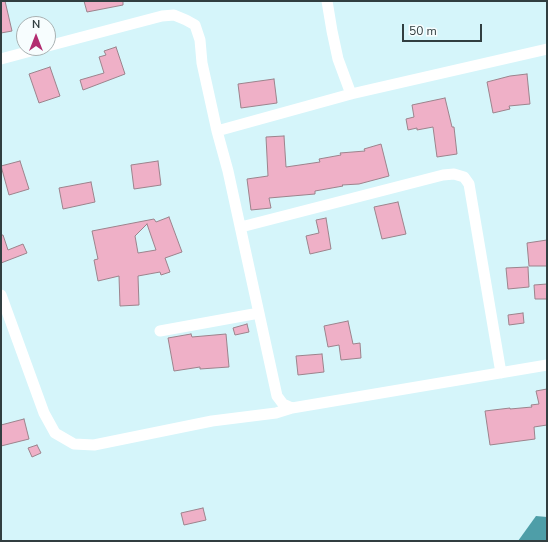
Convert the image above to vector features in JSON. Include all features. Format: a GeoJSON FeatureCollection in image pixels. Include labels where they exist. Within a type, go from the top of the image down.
{"type":"FeatureCollection","features":[{"type":"Feature","properties":{"kind":"street"},"geometry":{"type":"LineString","coordinates":[[327,1],[338,59],[351,94]]}},
{"type":"Feature","properties":{"kind":"street"},"geometry":{"type":"LineString","coordinates":[[56,44],[162,16],[174,15],[195,26],[200,40],[202,64],[217,131],[228,171],[277,396],[283,404],[292,408]]}},
{"type":"Feature","properties":{"kind":"street"},"geometry":{"type":"LineString","coordinates":[[217,131],[351,94],[547,49],[547,53]]}},
{"type":"Feature","properties":{"kind":"street"},"geometry":{"type":"LineString","coordinates":[[1,59],[16,55]]}},
{"type":"Feature","properties":{"kind":"street"},"geometry":{"type":"LineString","coordinates":[[240,226],[443,175],[454,174],[464,177],[469,184],[501,372]]}},
{"type":"Feature","properties":{"kind":"street"},"geometry":{"type":"LineString","coordinates":[[1,295],[44,413],[55,433],[74,444],[94,445],[212,421],[276,413],[292,408],[547,365]]}},
{"type":"Feature","properties":{"kind":"street"},"geometry":{"type":"LineString","coordinates":[[160,331],[259,313]]}},
{"type":"Feature","properties":{"kind":"water"},"geometry":{"type":"Polygon","coordinates":[[[536,516],[547,517],[547,541],[518,541],[536,516]]]}},
{"type":"Feature","properties":{"kind":"building"},"geometry":{"type":"Polygon","coordinates":[[[1,1],[5,1],[12,31],[1,33],[1,1]]]}},
{"type":"Feature","properties":{"kind":"building"},"geometry":{"type":"Polygon","coordinates":[[[84,1],[123,1],[123,5],[87,12],[84,1]]]}},
{"type":"Feature","properties":{"kind":"building"},"geometry":{"type":"Polygon","coordinates":[[[116,47],[125,74],[83,90],[80,80],[104,73],[99,57],[106,55],[104,51],[116,47]]]}},
{"type":"Feature","properties":{"kind":"building"},"geometry":{"type":"Polygon","coordinates":[[[50,67],[60,96],[39,103],[29,74],[50,67]]]}},
{"type":"Feature","properties":{"kind":"building"},"geometry":{"type":"Polygon","coordinates":[[[527,74],[530,104],[509,106],[510,109],[493,113],[487,82],[510,76],[527,74]]]}},
{"type":"Feature","properties":{"kind":"building"},"geometry":{"type":"Polygon","coordinates":[[[274,79],[277,103],[241,108],[238,84],[274,79]]]}},
{"type":"Feature","properties":{"kind":"building"},"geometry":{"type":"Polygon","coordinates":[[[445,98],[452,127],[454,127],[457,154],[437,157],[433,127],[408,130],[406,119],[414,117],[412,105],[445,98]]]}},
{"type":"Feature","properties":{"kind":"building"},"geometry":{"type":"Polygon","coordinates":[[[284,136],[286,167],[320,162],[319,159],[341,155],[340,153],[365,151],[364,149],[381,144],[389,176],[359,184],[342,185],[343,186],[315,191],[315,194],[269,198],[271,208],[251,210],[247,179],[268,176],[266,137],[284,136]]]}},
{"type":"Feature","properties":{"kind":"building"},"geometry":{"type":"Polygon","coordinates":[[[20,161],[29,189],[9,195],[1,166],[20,161]]]}},
{"type":"Feature","properties":{"kind":"building"},"geometry":{"type":"Polygon","coordinates":[[[158,161],[161,185],[134,189],[131,165],[158,161]]]}},
{"type":"Feature","properties":{"kind":"building"},"geometry":{"type":"Polygon","coordinates":[[[91,182],[95,202],[63,209],[59,188],[91,182]]]}},
{"type":"Feature","properties":{"kind":"building"},"geometry":{"type":"Polygon","coordinates":[[[398,202],[406,234],[382,239],[374,207],[398,202]]]}},
{"type":"Feature","properties":{"kind":"building"},"geometry":{"type":"Polygon","coordinates":[[[169,217],[182,252],[165,258],[170,272],[161,275],[160,272],[138,276],[139,305],[120,306],[119,276],[98,281],[94,260],[98,259],[92,231],[154,219],[156,222],[169,217]],[[147,224],[135,236],[138,253],[156,250],[147,224]]]}},
{"type":"Feature","properties":{"kind":"building"},"geometry":{"type":"Polygon","coordinates":[[[326,218],[331,249],[310,254],[306,236],[319,233],[316,220],[326,218]]]}},
{"type":"Feature","properties":{"kind":"building"},"geometry":{"type":"Polygon","coordinates":[[[1,235],[3,235],[8,250],[23,244],[27,253],[1,263],[1,235]]]}},
{"type":"Feature","properties":{"kind":"building"},"geometry":{"type":"Polygon","coordinates":[[[547,240],[547,266],[529,266],[527,243],[547,240]]]}},
{"type":"Feature","properties":{"kind":"building"},"geometry":{"type":"Polygon","coordinates":[[[528,267],[529,287],[508,289],[506,268],[528,267]]]}},
{"type":"Feature","properties":{"kind":"building"},"geometry":{"type":"Polygon","coordinates":[[[547,284],[547,299],[535,299],[534,285],[547,284]]]}},
{"type":"Feature","properties":{"kind":"building"},"geometry":{"type":"Polygon","coordinates":[[[523,313],[524,323],[509,325],[508,315],[523,313]]]}},
{"type":"Feature","properties":{"kind":"building"},"geometry":{"type":"Polygon","coordinates":[[[348,321],[353,344],[360,343],[361,358],[341,360],[339,345],[328,347],[324,326],[348,321]]]}},
{"type":"Feature","properties":{"kind":"building"},"geometry":{"type":"Polygon","coordinates":[[[247,324],[249,332],[235,335],[233,328],[247,324]]]}},
{"type":"Feature","properties":{"kind":"building"},"geometry":{"type":"Polygon","coordinates":[[[191,334],[192,337],[226,334],[229,367],[200,369],[200,367],[174,371],[168,338],[191,334]]]}},
{"type":"Feature","properties":{"kind":"building"},"geometry":{"type":"Polygon","coordinates":[[[322,354],[324,372],[298,375],[296,356],[322,354]]]}},
{"type":"Feature","properties":{"kind":"building"},"geometry":{"type":"Polygon","coordinates":[[[547,389],[547,425],[534,427],[535,439],[490,445],[485,411],[532,407],[531,405],[539,404],[536,391],[547,389]]]}},
{"type":"Feature","properties":{"kind":"building"},"geometry":{"type":"Polygon","coordinates":[[[24,419],[29,439],[1,446],[1,425],[24,419]]]}},
{"type":"Feature","properties":{"kind":"building"},"geometry":{"type":"Polygon","coordinates":[[[37,445],[41,453],[32,457],[28,448],[37,445]]]}},
{"type":"Feature","properties":{"kind":"building"},"geometry":{"type":"Polygon","coordinates":[[[203,508],[206,520],[184,525],[181,513],[203,508]]]}}]}
